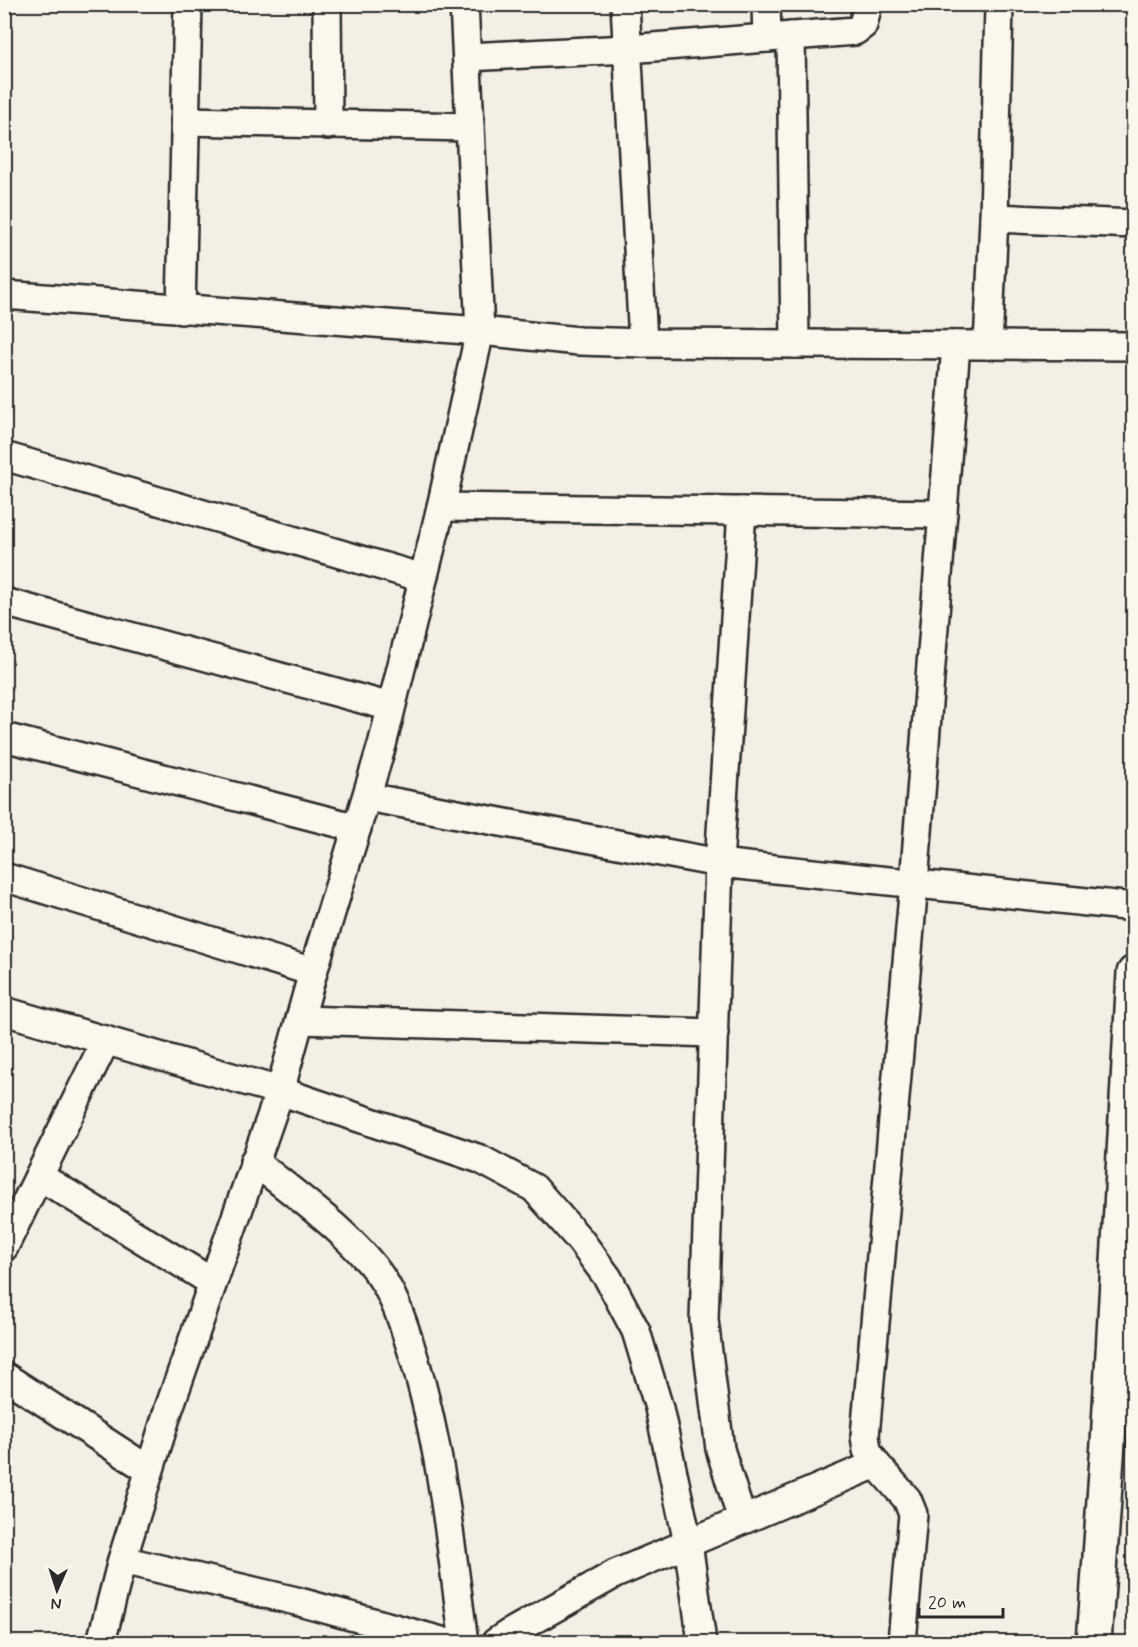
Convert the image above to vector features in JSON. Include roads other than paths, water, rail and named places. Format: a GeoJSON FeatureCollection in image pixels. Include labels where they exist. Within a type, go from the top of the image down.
{"type":"FeatureCollection","features":[{"type":"Feature","properties":{"kind":"street"},"geometry":{"type":"LineString","coordinates":[[181,310],[188,4]]}},
{"type":"Feature","properties":{"kind":"street"},"geometry":{"type":"LineString","coordinates":[[327,4],[328,125]]}},
{"type":"Feature","properties":{"kind":"street"},"geometry":{"type":"LineString","coordinates":[[101,1642],[122,1560],[149,1470],[280,1090],[301,1020],[313,972],[392,707],[441,507],[480,331],[464,4]]}},
{"type":"Feature","properties":{"kind":"street"},"geometry":{"type":"LineString","coordinates":[[625,4],[643,343]]}},
{"type":"Feature","properties":{"kind":"street"},"geometry":{"type":"LineString","coordinates":[[766,4],[779,37],[795,344]]}},
{"type":"Feature","properties":{"kind":"street"},"geometry":{"type":"LineString","coordinates":[[467,57],[628,49],[855,31],[863,25],[868,4]]}},
{"type":"Feature","properties":{"kind":"street"},"geometry":{"type":"LineString","coordinates":[[988,345],[994,219],[999,4]]}},
{"type":"Feature","properties":{"kind":"street"},"geometry":{"type":"LineString","coordinates":[[185,121],[470,127]]}},
{"type":"Feature","properties":{"kind":"street"},"geometry":{"type":"LineString","coordinates":[[994,219],[1134,224]]}},
{"type":"Feature","properties":{"kind":"street"},"geometry":{"type":"LineString","coordinates":[[4,296],[480,331],[579,341],[1134,346]]}},
{"type":"Feature","properties":{"kind":"street"},"geometry":{"type":"LineString","coordinates":[[902,1642],[913,1514],[907,1499],[876,1464],[867,1450],[865,1436],[914,883],[957,345]]}},
{"type":"Feature","properties":{"kind":"street"},"geometry":{"type":"LineString","coordinates":[[4,456],[423,578]]}},
{"type":"Feature","properties":{"kind":"street"},"geometry":{"type":"LineString","coordinates":[[441,507],[943,514]]}},
{"type":"Feature","properties":{"kind":"street"},"geometry":{"type":"LineString","coordinates":[[742,511],[719,863],[704,1320],[720,1449],[742,1520]]}},
{"type":"Feature","properties":{"kind":"street"},"geometry":{"type":"LineString","coordinates":[[4,602],[392,707]]}},
{"type":"Feature","properties":{"kind":"street"},"geometry":{"type":"LineString","coordinates":[[4,737],[357,828]]}},
{"type":"Feature","properties":{"kind":"street"},"geometry":{"type":"LineString","coordinates":[[367,796],[719,863],[1134,907]]}},
{"type":"Feature","properties":{"kind":"street"},"geometry":{"type":"LineString","coordinates":[[4,877],[313,972]]}},
{"type":"Feature","properties":{"kind":"street"},"geometry":{"type":"LineString","coordinates":[[1094,1642],[1108,1443],[1134,974]]}},
{"type":"Feature","properties":{"kind":"street"},"geometry":{"type":"LineString","coordinates":[[4,1011],[280,1090],[480,1159],[534,1188],[580,1240],[608,1278],[636,1331],[659,1408],[688,1543],[702,1642]]}},
{"type":"Feature","properties":{"kind":"street"},"geometry":{"type":"LineString","coordinates":[[301,1020],[714,1033]]}},
{"type":"Feature","properties":{"kind":"street"},"geometry":{"type":"LineString","coordinates":[[4,1247],[106,1040]]}},
{"type":"Feature","properties":{"kind":"street"},"geometry":{"type":"LineString","coordinates":[[254,1161],[361,1252],[386,1285],[406,1330],[425,1393],[441,1474],[464,1642]]}},
{"type":"Feature","properties":{"kind":"street"},"geometry":{"type":"LineString","coordinates":[[39,1176],[212,1282]]}},
{"type":"Feature","properties":{"kind":"street"},"geometry":{"type":"LineString","coordinates":[[4,1376],[149,1470]]}},
{"type":"Feature","properties":{"kind":"street"},"geometry":{"type":"LineString","coordinates":[[496,1642],[615,1574],[876,1464]]}},
{"type":"Feature","properties":{"kind":"street"},"geometry":{"type":"LineString","coordinates":[[122,1560],[296,1601],[445,1642]]}}]}
